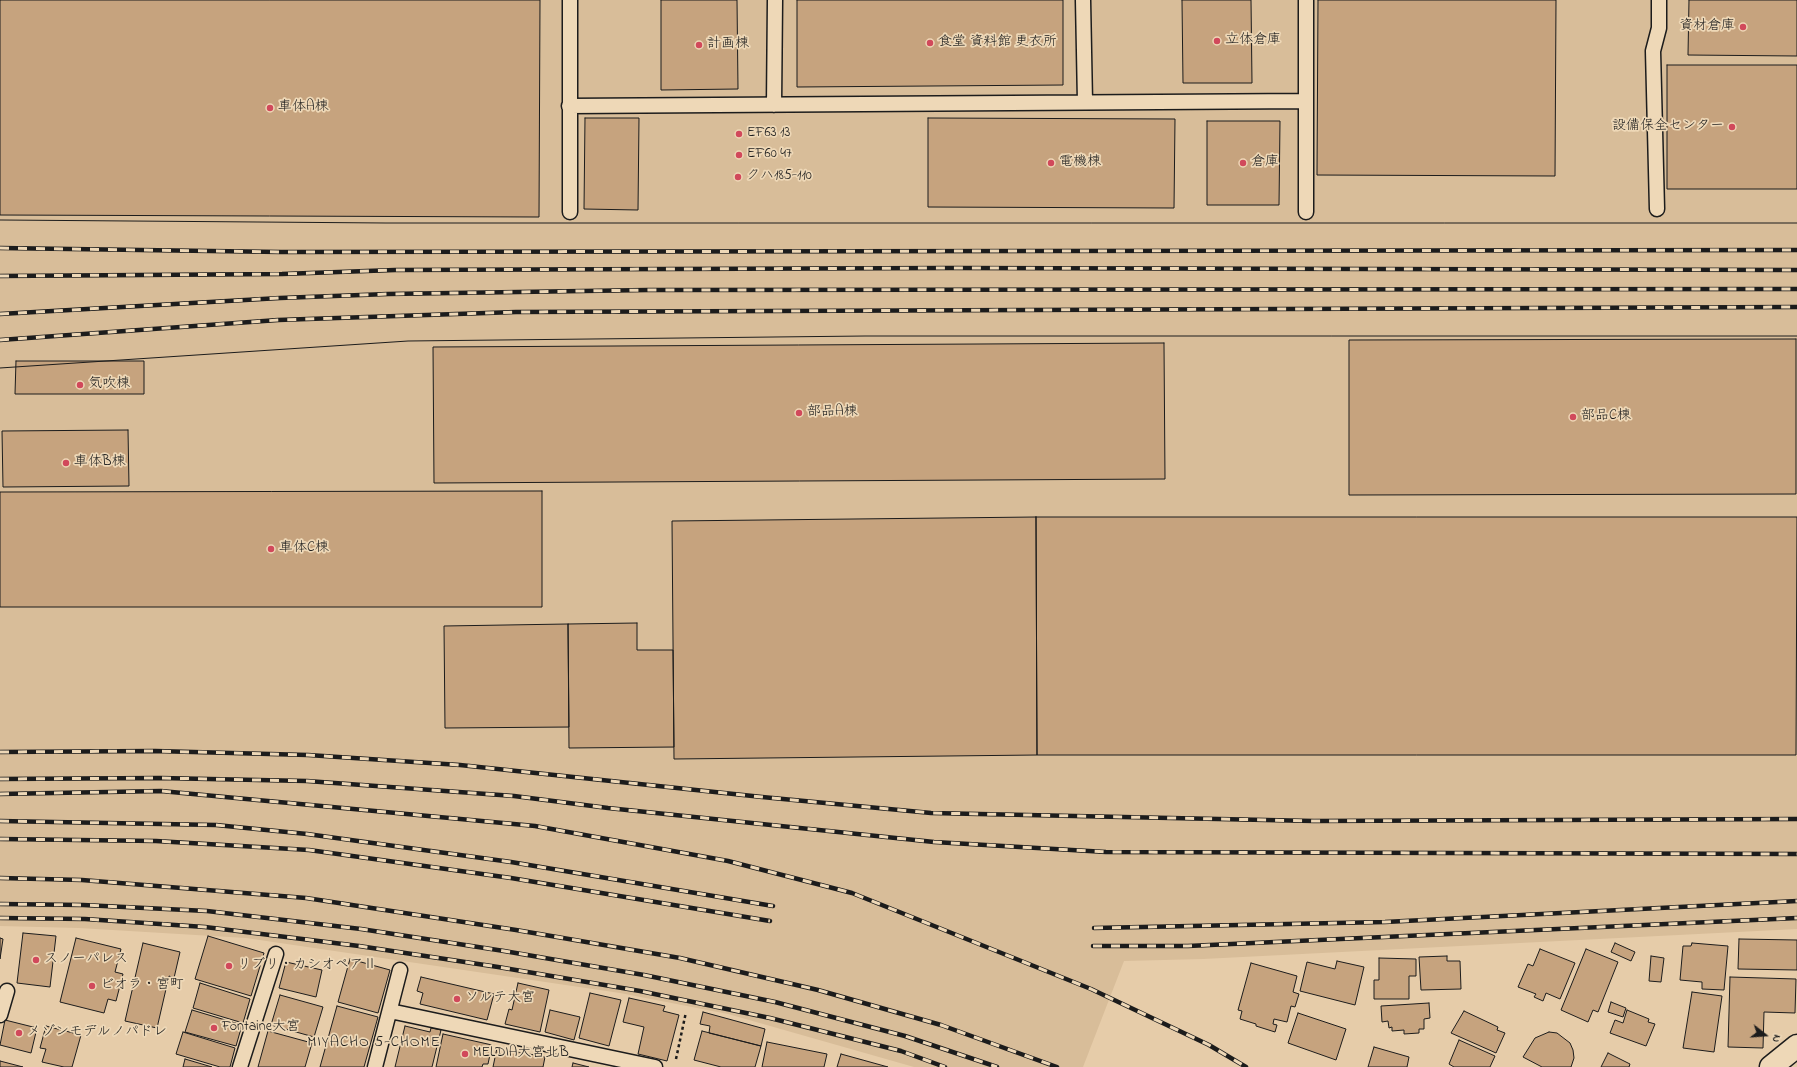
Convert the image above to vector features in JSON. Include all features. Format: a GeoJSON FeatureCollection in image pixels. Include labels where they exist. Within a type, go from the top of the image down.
{"type":"FeatureCollection","features":[{"type":"Feature","properties":{"kind":"street"},"geometry":{"type":"LineString","coordinates":[[1771,1067],[1797,1046]]}},
{"type":"Feature","properties":{"kind":"lane"},"geometry":{"type":"LineString","coordinates":[[570,0],[570,212]]}},
{"type":"Feature","properties":{"kind":"lane"},"geometry":{"type":"LineString","coordinates":[[774,105],[775,0]]}},
{"type":"Feature","properties":{"kind":"lane"},"geometry":{"type":"LineString","coordinates":[[1084,0],[1085,102]]}},
{"type":"Feature","properties":{"kind":"lane"},"geometry":{"type":"LineString","coordinates":[[1306,0],[1306,212]]}},
{"type":"Feature","properties":{"kind":"lane"},"geometry":{"type":"LineString","coordinates":[[1657,209],[1653,52],[1659,28],[1659,0]]}},
{"type":"Feature","properties":{"kind":"lane"},"geometry":{"type":"LineString","coordinates":[[569,106],[1306,100]]}},
{"type":"Feature","properties":{"kind":"lane"},"geometry":{"type":"LineString","coordinates":[[240,1067],[276,954]]}},
{"type":"Feature","properties":{"kind":"lane"},"geometry":{"type":"LineString","coordinates":[[375,1067],[400,970]]}},
{"type":"Feature","properties":{"kind":"lane"},"geometry":{"type":"LineString","coordinates":[[0,1015],[6,991]]}},
{"type":"Feature","properties":{"kind":"lane"},"geometry":{"type":"LineString","coordinates":[[390,1011],[655,1067]]}},
{"type":"Feature","properties":{"kind":"path"},"geometry":{"type":"LineString","coordinates":[[675,1067],[686,1012]]}},
{"type":"Feature","properties":{"kind":"shaded area"},"geometry":{"type":"Polygon","coordinates":[[[0,0],[1797,0],[1797,929],[1203,959],[1124,961],[1083,1067],[914,1067],[728,1014],[620,993],[246,938],[79,928],[0,926],[0,0]]]}},
{"type":"Feature","properties":{"kind":"building","name":"車体A棟"},"geometry":{"type":"Polygon","coordinates":[[[0,0],[540,0],[539,217],[0,215],[0,0]]]}},
{"type":"Feature","properties":{"kind":"building","name":"計画棟"},"geometry":{"type":"Polygon","coordinates":[[[661,0],[737,0],[738,89],[661,90],[661,0]]]}},
{"type":"Feature","properties":{"kind":"building","name":"食堂 資料館 更衣所"},"geometry":{"type":"Polygon","coordinates":[[[797,0],[1063,0],[1063,85],[797,87],[797,0]]]}},
{"type":"Feature","properties":{"kind":"building","name":"立体倉庫"},"geometry":{"type":"Polygon","coordinates":[[[1182,0],[1251,0],[1252,83],[1183,83],[1182,0]]]}},
{"type":"Feature","properties":{"kind":"building"},"geometry":{"type":"Polygon","coordinates":[[[1318,0],[1556,0],[1555,176],[1317,175],[1318,0]]]}},
{"type":"Feature","properties":{"kind":"building","name":"資材倉庫"},"geometry":{"type":"Polygon","coordinates":[[[1689,0],[1797,0],[1797,56],[1688,55],[1689,0]]]}},
{"type":"Feature","properties":{"kind":"building","name":"設備保全センター"},"geometry":{"type":"Polygon","coordinates":[[[1667,65],[1797,65],[1797,189],[1667,189],[1667,65]]]}},
{"type":"Feature","properties":{"kind":"building"},"geometry":{"type":"Polygon","coordinates":[[[585,118],[639,118],[638,210],[584,209],[585,118]]]}},
{"type":"Feature","properties":{"kind":"building","name":"電機棟"},"geometry":{"type":"Polygon","coordinates":[[[928,118],[1175,119],[1174,208],[928,207],[928,118]]]}},
{"type":"Feature","properties":{"kind":"building","name":"倉庫"},"geometry":{"type":"Polygon","coordinates":[[[1207,121],[1280,121],[1279,205],[1207,205],[1207,121]]]}},
{"type":"Feature","properties":{"kind":"building","name":"部品C棟"},"geometry":{"type":"Polygon","coordinates":[[[1796,339],[1796,494],[1349,495],[1349,340],[1796,339]]]}},
{"type":"Feature","properties":{"kind":"building","name":"部品A棟"},"geometry":{"type":"Polygon","coordinates":[[[1164,343],[1165,479],[434,483],[433,347],[1164,343]]]}},
{"type":"Feature","properties":{"kind":"building","name":"気吹棟"},"geometry":{"type":"Polygon","coordinates":[[[16,361],[144,361],[144,394],[15,394],[16,361]]]}},
{"type":"Feature","properties":{"kind":"building","name":"車体B棟"},"geometry":{"type":"Polygon","coordinates":[[[128,430],[129,486],[3,487],[2,431],[128,430]]]}},
{"type":"Feature","properties":{"kind":"building","name":"車体C棟"},"geometry":{"type":"Polygon","coordinates":[[[542,491],[542,607],[0,607],[0,492],[542,491]]]}},
{"type":"Feature","properties":{"kind":"building"},"geometry":{"type":"Polygon","coordinates":[[[1036,517],[1037,755],[674,759],[672,521],[1036,517]]]}},
{"type":"Feature","properties":{"kind":"building"},"geometry":{"type":"Polygon","coordinates":[[[1036,517],[1797,517],[1796,755],[1037,755],[1036,517]]]}},
{"type":"Feature","properties":{"kind":"building"},"geometry":{"type":"Polygon","coordinates":[[[637,623],[637,650],[673,650],[674,747],[569,748],[568,624],[637,623]]]}},
{"type":"Feature","properties":{"kind":"building"},"geometry":{"type":"Polygon","coordinates":[[[568,624],[569,727],[445,728],[444,626],[568,624]]]}},
{"type":"Feature","properties":{"kind":"building","name":"スノーパレス"},"geometry":{"type":"Polygon","coordinates":[[[23,933],[56,936],[50,987],[17,983],[23,933]]]}},
{"type":"Feature","properties":{"kind":"building","name":"リブリ・カシオペアⅡ"},"geometry":{"type":"Polygon","coordinates":[[[208,936],[264,953],[251,996],[195,979],[208,936]]]}},
{"type":"Feature","properties":{"kind":"building"},"geometry":{"type":"Polygon","coordinates":[[[0,938],[3,939],[0,959],[0,938]]]}},
{"type":"Feature","properties":{"kind":"building","name":"ビオラ・宮町"},"geometry":{"type":"Polygon","coordinates":[[[76,938],[121,949],[115,972],[123,974],[116,1001],[108,999],[104,1013],[60,1002],[76,938]]]}},
{"type":"Feature","properties":{"kind":"building"},"geometry":{"type":"Polygon","coordinates":[[[1739,939],[1797,940],[1797,970],[1738,969],[1739,939]]]}},
{"type":"Feature","properties":{"kind":"building"},"geometry":{"type":"Polygon","coordinates":[[[143,943],[180,952],[174,978],[169,976],[157,1028],[125,1021],[143,943]]]}},
{"type":"Feature","properties":{"kind":"building"},"geometry":{"type":"Polygon","coordinates":[[[1615,943],[1635,952],[1631,961],[1611,952],[1615,943]]]}},
{"type":"Feature","properties":{"kind":"building"},"geometry":{"type":"Polygon","coordinates":[[[1692,943],[1728,946],[1724,990],[1702,989],[1702,982],[1680,980],[1683,946],[1691,946],[1692,943]]]}},
{"type":"Feature","properties":{"kind":"building"},"geometry":{"type":"Polygon","coordinates":[[[1540,949],[1575,963],[1560,999],[1546,993],[1543,1001],[1534,997],[1536,994],[1518,987],[1528,964],[1533,966],[1540,949]]]}},
{"type":"Feature","properties":{"kind":"building"},"geometry":{"type":"Polygon","coordinates":[[[1586,949],[1618,962],[1598,1012],[1593,1010],[1588,1022],[1561,1010],[1586,949]]]}},
{"type":"Feature","properties":{"kind":"building"},"geometry":{"type":"Polygon","coordinates":[[[1447,956],[1447,961],[1460,961],[1461,989],[1421,990],[1419,957],[1447,956]]]}},
{"type":"Feature","properties":{"kind":"building"},"geometry":{"type":"Polygon","coordinates":[[[1651,956],[1664,958],[1661,982],[1649,981],[1651,956]]]}},
{"type":"Feature","properties":{"kind":"building"},"geometry":{"type":"Polygon","coordinates":[[[1379,958],[1416,959],[1416,976],[1409,976],[1409,999],[1374,999],[1374,980],[1379,980],[1379,958]]]}},
{"type":"Feature","properties":{"kind":"building"},"geometry":{"type":"Polygon","coordinates":[[[350,959],[390,970],[378,1013],[338,1002],[350,959]]]}},
{"type":"Feature","properties":{"kind":"building"},"geometry":{"type":"Polygon","coordinates":[[[1337,961],[1364,967],[1355,1005],[1300,991],[1307,962],[1335,969],[1337,961]]]}},
{"type":"Feature","properties":{"kind":"building"},"geometry":{"type":"Polygon","coordinates":[[[286,962],[322,970],[316,997],[279,988],[286,962]]]}},
{"type":"Feature","properties":{"kind":"building"},"geometry":{"type":"Polygon","coordinates":[[[1251,963],[1297,976],[1293,992],[1299,994],[1295,1007],[1291,1006],[1287,1022],[1274,1019],[1273,1024],[1277,1025],[1275,1032],[1240,1019],[1242,1011],[1238,1010],[1251,963]]]}},
{"type":"Feature","properties":{"kind":"building","name":"ソルテ大宮"},"geometry":{"type":"Polygon","coordinates":[[[421,977],[494,994],[487,1020],[420,1004],[423,993],[417,991],[421,977]]]}},
{"type":"Feature","properties":{"kind":"building"},"geometry":{"type":"Polygon","coordinates":[[[1730,977],[1796,979],[1795,1013],[1764,1012],[1763,1048],[1728,1047],[1730,977]]]}},
{"type":"Feature","properties":{"kind":"building"},"geometry":{"type":"Polygon","coordinates":[[[200,983],[250,999],[243,1023],[193,1008],[200,983]]]}},
{"type":"Feature","properties":{"kind":"building"},"geometry":{"type":"Polygon","coordinates":[[[518,983],[549,990],[540,1032],[505,1024],[509,1009],[512,1010],[518,983]]]}},
{"type":"Feature","properties":{"kind":"building"},"geometry":{"type":"Polygon","coordinates":[[[1692,992],[1722,996],[1714,1052],[1683,1048],[1692,992]]]}},
{"type":"Feature","properties":{"kind":"building"},"geometry":{"type":"Polygon","coordinates":[[[590,993],[621,1000],[609,1046],[579,1038],[590,993]]]}},
{"type":"Feature","properties":{"kind":"building"},"geometry":{"type":"Polygon","coordinates":[[[280,995],[323,1007],[314,1037],[271,1025],[280,995]]]}},
{"type":"Feature","properties":{"kind":"building"},"geometry":{"type":"Polygon","coordinates":[[[629,998],[665,1006],[663,1011],[679,1015],[667,1061],[638,1054],[644,1027],[623,1022],[629,998]]]}},
{"type":"Feature","properties":{"kind":"building"},"geometry":{"type":"Polygon","coordinates":[[[1611,1002],[1626,1008],[1623,1017],[1608,1012],[1611,1002]]]}},
{"type":"Feature","properties":{"kind":"building"},"geometry":{"type":"Polygon","coordinates":[[[1429,1003],[1430,1018],[1424,1019],[1424,1029],[1419,1029],[1419,1033],[1404,1034],[1404,1030],[1392,1031],[1392,1027],[1389,1028],[1388,1021],[1382,1022],[1381,1006],[1429,1003]]]}},
{"type":"Feature","properties":{"kind":"building"},"geometry":{"type":"Polygon","coordinates":[[[337,1006],[378,1017],[364,1067],[320,1067],[337,1006]]]}},
{"type":"Feature","properties":{"kind":"building","name":"Fontaine大宮"},"geometry":{"type":"Polygon","coordinates":[[[192,1010],[242,1025],[236,1046],[185,1032],[192,1010]]]}},
{"type":"Feature","properties":{"kind":"building"},"geometry":{"type":"Polygon","coordinates":[[[550,1010],[580,1017],[574,1040],[545,1032],[550,1010]]]}},
{"type":"Feature","properties":{"kind":"building"},"geometry":{"type":"Polygon","coordinates":[[[1627,1010],[1649,1019],[1648,1022],[1655,1024],[1646,1046],[1610,1033],[1615,1020],[1623,1023],[1627,1010]]]}},
{"type":"Feature","properties":{"kind":"building"},"geometry":{"type":"Polygon","coordinates":[[[1464,1011],[1498,1027],[1497,1030],[1505,1033],[1496,1053],[1451,1033],[1464,1011]]]}},
{"type":"Feature","properties":{"kind":"building"},"geometry":{"type":"Polygon","coordinates":[[[703,1012],[765,1029],[761,1046],[709,1033],[710,1026],[700,1024],[703,1012]]]}},
{"type":"Feature","properties":{"kind":"building"},"geometry":{"type":"Polygon","coordinates":[[[1298,1013],[1346,1029],[1336,1060],[1288,1043],[1298,1013]]]}},
{"type":"Feature","properties":{"kind":"building","name":"メゾンモデルノパドレ"},"geometry":{"type":"Polygon","coordinates":[[[5,1020],[37,1028],[31,1053],[0,1045],[5,1020]]]}},
{"type":"Feature","properties":{"kind":"building"},"geometry":{"type":"Polygon","coordinates":[[[46,1026],[81,1035],[72,1067],[64,1067],[42,1062],[46,1049],[40,1048],[46,1026]]]}},
{"type":"Feature","properties":{"kind":"building"},"geometry":{"type":"Polygon","coordinates":[[[405,1026],[430,1032],[431,1028],[441,1030],[432,1067],[395,1067],[405,1026]]]}},
{"type":"Feature","properties":{"kind":"building"},"geometry":{"type":"Polygon","coordinates":[[[268,1031],[312,1043],[305,1067],[258,1067],[268,1031]]]}},
{"type":"Feature","properties":{"kind":"building"},"geometry":{"type":"Polygon","coordinates":[[[702,1031],[761,1046],[755,1067],[721,1067],[694,1060],[702,1031]]]}},
{"type":"Feature","properties":{"kind":"building"},"geometry":{"type":"Polygon","coordinates":[[[183,1032],[235,1048],[230,1067],[220,1067],[176,1054],[183,1032]]]}},
{"type":"Feature","properties":{"kind":"building"},"geometry":{"type":"Polygon","coordinates":[[[1549,1032],[1557,1033],[1570,1043],[1574,1058],[1571,1067],[1542,1067],[1523,1057],[1535,1038],[1549,1032]]]}},
{"type":"Feature","properties":{"kind":"building","name":"MELDIA大宮北B"},"geometry":{"type":"Polygon","coordinates":[[[443,1034],[492,1045],[488,1064],[483,1064],[482,1067],[436,1067],[443,1034]]]}},
{"type":"Feature","properties":{"kind":"building"},"geometry":{"type":"Polygon","coordinates":[[[1459,1040],[1495,1056],[1490,1067],[1454,1067],[1449,1064],[1459,1040]]]}},
{"type":"Feature","properties":{"kind":"building"},"geometry":{"type":"Polygon","coordinates":[[[767,1042],[827,1054],[824,1067],[762,1067],[767,1042]]]}},
{"type":"Feature","properties":{"kind":"building"},"geometry":{"type":"Polygon","coordinates":[[[1374,1047],[1409,1057],[1407,1067],[1368,1067],[1374,1047]]]}},
{"type":"Feature","properties":{"kind":"building"},"geometry":{"type":"Polygon","coordinates":[[[497,1048],[545,1057],[543,1067],[493,1067],[497,1048]]]}},
{"type":"Feature","properties":{"kind":"building"},"geometry":{"type":"Polygon","coordinates":[[[1608,1053],[1630,1064],[1629,1067],[1601,1067],[1608,1053]]]}},
{"type":"Feature","properties":{"kind":"building"},"geometry":{"type":"Polygon","coordinates":[[[841,1054],[888,1067],[837,1067],[841,1054]]]}},
{"type":"Feature","properties":{"kind":"building"},"geometry":{"type":"Polygon","coordinates":[[[185,1059],[212,1067],[183,1067],[185,1059]]]}},
{"type":"Feature","properties":{"kind":"building"},"geometry":{"type":"Polygon","coordinates":[[[0,1061],[23,1067],[0,1067],[0,1061]]]}},
{"type":"Feature","properties":{"kind":"building"},"geometry":{"type":"Polygon","coordinates":[[[573,1063],[589,1067],[572,1067],[573,1063]]]}},
{"type":"Feature","properties":{"kind":"tram line"},"geometry":{"type":"LineString","coordinates":[[0,220],[385,223],[1797,223]]}},
{"type":"Feature","properties":{"kind":"tram line"},"geometry":{"type":"LineString","coordinates":[[0,368],[408,341],[865,336],[1797,336]]}},
{"type":"Feature","properties":{"kind":"railway"},"geometry":{"type":"LineString","coordinates":[[0,248],[281,252],[1797,250]]}},
{"type":"Feature","properties":{"kind":"railway"},"geometry":{"type":"LineString","coordinates":[[0,276],[282,274],[395,270],[951,268],[1797,270]]}},
{"type":"Feature","properties":{"kind":"railway"},"geometry":{"type":"LineString","coordinates":[[0,314],[280,298],[388,294],[648,290],[1797,289]]}},
{"type":"Feature","properties":{"kind":"railway"},"geometry":{"type":"LineString","coordinates":[[0,340],[278,320],[516,312],[1797,307]]}},
{"type":"Feature","properties":{"kind":"railway"},"geometry":{"type":"LineString","coordinates":[[0,752],[155,751],[308,755],[460,765],[762,797],[931,813],[1314,821],[1797,819]]}},
{"type":"Feature","properties":{"kind":"railway"},"geometry":{"type":"LineString","coordinates":[[0,779],[160,778],[307,781],[514,796],[608,808],[934,842],[1106,852],[1797,854]]}},
{"type":"Feature","properties":{"kind":"railway"},"geometry":{"type":"LineString","coordinates":[[0,794],[161,791],[535,826],[728,861],[852,893],[1091,989],[1209,1045],[1246,1067]]}},
{"type":"Feature","properties":{"kind":"railway"},"geometry":{"type":"LineString","coordinates":[[0,821],[216,825],[307,834],[511,862],[773,906]]}},
{"type":"Feature","properties":{"kind":"railway"},"geometry":{"type":"LineString","coordinates":[[0,839],[156,841],[309,850],[511,878],[770,921]]}},
{"type":"Feature","properties":{"kind":"railway"},"geometry":{"type":"LineString","coordinates":[[0,878],[82,880],[306,898],[516,930],[680,958],[818,990],[941,1025],[1057,1067]]}},
{"type":"Feature","properties":{"kind":"railway"},"geometry":{"type":"LineString","coordinates":[[1094,928],[1385,922],[1797,901]]}},
{"type":"Feature","properties":{"kind":"railway"},"geometry":{"type":"LineString","coordinates":[[0,904],[83,905],[207,911],[361,929],[504,951],[644,975],[775,1002],[905,1036],[997,1067]]}},
{"type":"Feature","properties":{"kind":"railway"},"geometry":{"type":"LineString","coordinates":[[0,918],[85,919],[205,927],[359,946],[498,967],[640,991],[770,1018],[901,1051],[945,1067]]}},
{"type":"Feature","properties":{"kind":"railway"},"geometry":{"type":"LineString","coordinates":[[1093,946],[1188,946],[1797,918]]}},
{"type":"Feature","properties":{"kind":"place","name":"資材倉庫"},"geometry":{"type":"Point","coordinates":[1743,27]}},
{"type":"Feature","properties":{"kind":"place","name":"立体倉庫"},"geometry":{"type":"Point","coordinates":[1217,41]}},
{"type":"Feature","properties":{"kind":"place","name":"食堂 資料館 更衣所"},"geometry":{"type":"Point","coordinates":[930,43]}},
{"type":"Feature","properties":{"kind":"place","name":"計画棟"},"geometry":{"type":"Point","coordinates":[699,45]}},
{"type":"Feature","properties":{"kind":"place","name":"車体A棟"},"geometry":{"type":"Point","coordinates":[270,108]}},
{"type":"Feature","properties":{"kind":"place","name":"設備保全センター"},"geometry":{"type":"Point","coordinates":[1732,127]}},
{"type":"Feature","properties":{"kind":"place","name":"EF63 13"},"geometry":{"type":"Point","coordinates":[739,134]}},
{"type":"Feature","properties":{"kind":"place","name":"EF60 47"},"geometry":{"type":"Point","coordinates":[739,155]}},
{"type":"Feature","properties":{"kind":"place","name":"電機棟"},"geometry":{"type":"Point","coordinates":[1051,163]}},
{"type":"Feature","properties":{"kind":"place","name":"倉庫"},"geometry":{"type":"Point","coordinates":[1243,163]}},
{"type":"Feature","properties":{"kind":"place","name":"クハ185-110"},"geometry":{"type":"Point","coordinates":[738,177]}},
{"type":"Feature","properties":{"kind":"place","name":"気吹棟"},"geometry":{"type":"Point","coordinates":[80,385]}},
{"type":"Feature","properties":{"kind":"place","name":"部品A棟"},"geometry":{"type":"Point","coordinates":[799,413]}},
{"type":"Feature","properties":{"kind":"place","name":"部品C棟"},"geometry":{"type":"Point","coordinates":[1573,417]}},
{"type":"Feature","properties":{"kind":"place","name":"車体B棟"},"geometry":{"type":"Point","coordinates":[66,463]}},
{"type":"Feature","properties":{"kind":"place","name":"車体C棟"},"geometry":{"type":"Point","coordinates":[271,549]}},
{"type":"Feature","properties":{"kind":"place","name":"スノーパレス"},"geometry":{"type":"Point","coordinates":[36,960]}},
{"type":"Feature","properties":{"kind":"place","name":"リブリ・カシオペアⅡ"},"geometry":{"type":"Point","coordinates":[229,966]}},
{"type":"Feature","properties":{"kind":"place","name":"ビオラ・宮町"},"geometry":{"type":"Point","coordinates":[92,986]}},
{"type":"Feature","properties":{"kind":"place","name":"ソルテ大宮"},"geometry":{"type":"Point","coordinates":[457,999]}},
{"type":"Feature","properties":{"kind":"place","name":"Fontaine大宮"},"geometry":{"type":"Point","coordinates":[214,1028]}},
{"type":"Feature","properties":{"kind":"place","name":"メゾンモデルノパドレ"},"geometry":{"type":"Point","coordinates":[19,1033]}},
{"type":"Feature","properties":{"kind":"place","name":"MELDIA大宮北B"},"geometry":{"type":"Point","coordinates":[465,1054]}},
{"type":"Feature","properties":{"kind":"district","name":"MIYACHO 5-CHOME"},"geometry":{"type":"Point","coordinates":[374,1044]}}]}
